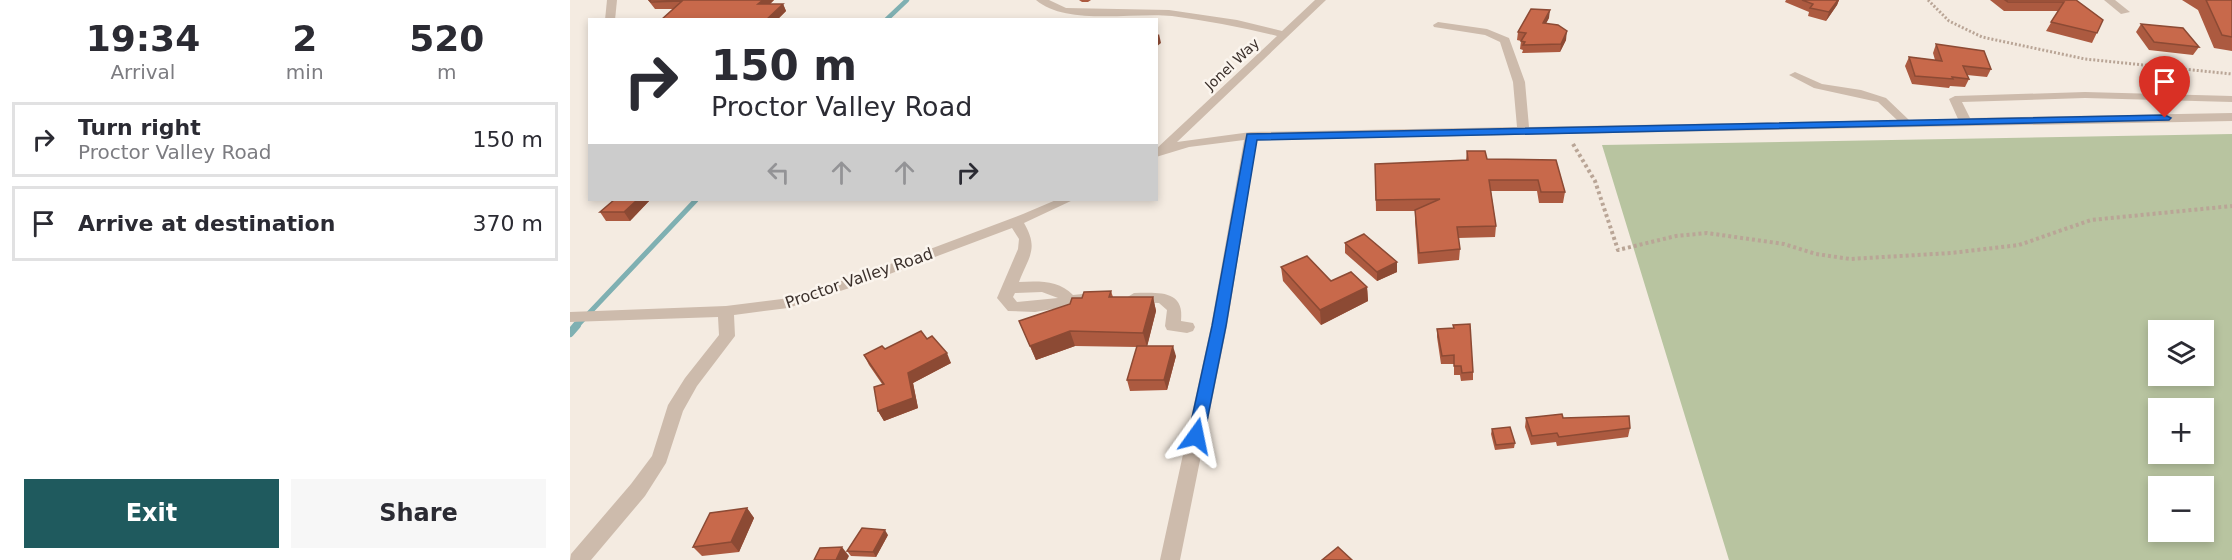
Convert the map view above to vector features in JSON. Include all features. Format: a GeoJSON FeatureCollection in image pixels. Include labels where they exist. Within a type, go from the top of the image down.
{"type":"FeatureCollection","features":[{"type":"Feature","properties":{"kind":"street"},"geometry":{"type":"LineString","coordinates":[[610,18],[612,0]]}},
{"type":"Feature","properties":{"kind":"street"},"geometry":{"type":"LineString","coordinates":[[1041,0],[1064,10],[1169,13],[1237,23],[1285,35]]}},
{"type":"Feature","properties":{"kind":"street","name":"Jonel Way"},"geometry":{"type":"LineString","coordinates":[[1158,146],[1177,137],[1321,0]]}},
{"type":"Feature","properties":{"kind":"street"},"geometry":{"type":"LineString","coordinates":[[2109,0],[2125,12]]}},
{"type":"Feature","properties":{"kind":"street"},"geometry":{"type":"LineString","coordinates":[[1438,25],[1487,32],[1505,40],[1519,82],[1523,131]]}},
{"type":"Feature","properties":{"kind":"street"},"geometry":{"type":"LineString","coordinates":[[1795,75],[1829,90],[1866,95],[1884,101],[1906,123]]}},
{"type":"Feature","properties":{"kind":"street"},"geometry":{"type":"LineString","coordinates":[[1966,122],[1955,99],[2085,95],[2232,99]]}},
{"type":"Feature","properties":{"kind":"street"},"geometry":{"type":"LineString","coordinates":[[1158,146],[1251,136],[2232,117]]}},
{"type":"Feature","properties":{"kind":"street"},"geometry":{"type":"LineString","coordinates":[[1170,560],[1219,326],[1251,136]]}},
{"type":"Feature","properties":{"kind":"street","name":"Proctor Valley Road"},"geometry":{"type":"LineString","coordinates":[[570,317],[726,311],[783,304],[814,296],[1016,222],[1064,201]]}},
{"type":"Feature","properties":{"kind":"street"},"geometry":{"type":"LineString","coordinates":[[1016,222],[1026,239],[1005,298],[1013,307],[1031,309],[1053,306],[1068,299],[1163,298],[1175,308],[1173,326],[1187,327]]}},
{"type":"Feature","properties":{"kind":"street"},"geometry":{"type":"LineString","coordinates":[[1010,288],[1053,288],[1064,292],[1068,299]]}},
{"type":"Feature","properties":{"kind":"street"},"geometry":{"type":"LineString","coordinates":[[578,560],[638,490],[660,458],[674,410],[691,382],[727,336],[726,311]]}},
{"type":"Feature","properties":{"kind":"path"},"geometry":{"type":"LineString","coordinates":[[1928,0],[1948,21],[1982,37],[2085,59],[2232,74]]}},
{"type":"Feature","properties":{"kind":"path"},"geometry":{"type":"LineString","coordinates":[[1560,130],[1582,154],[1593,177],[1618,250],[1676,236],[1707,233],[1784,244],[1816,254],[1850,259],[1951,253],[2019,245],[2091,220],[2232,206]]}},
{"type":"Feature","properties":{"kind":"green space"},"geometry":{"type":"Polygon","coordinates":[[[2232,134],[2232,560],[1729,560],[1602,145],[2232,134]]]}},
{"type":"Feature","properties":{"kind":"building"},"geometry":{"type":"Polygon","coordinates":[[[649,0],[763,0],[758,4],[783,4],[768,18],[663,18],[682,1],[651,2],[649,0]]]}},
{"type":"Feature","properties":{"kind":"building"},"geometry":{"type":"Polygon","coordinates":[[[1802,0],[1838,0],[1829,12],[1810,8],[1813,4],[1802,0]]]}},
{"type":"Feature","properties":{"kind":"building"},"geometry":{"type":"Polygon","coordinates":[[[2005,0],[2076,0],[2103,20],[2097,33],[2051,22],[2064,2],[2008,2],[2005,0]]]}},
{"type":"Feature","properties":{"kind":"building"},"geometry":{"type":"Polygon","coordinates":[[[2206,0],[2232,0],[2232,37],[2222,35],[2206,0]]]}},
{"type":"Feature","properties":{"kind":"building"},"geometry":{"type":"Polygon","coordinates":[[[1531,9],[1550,10],[1543,23],[1558,25],[1567,31],[1561,44],[1523,45],[1525,42],[1521,41],[1526,33],[1518,32],[1531,9]]]}},
{"type":"Feature","properties":{"kind":"building"},"geometry":{"type":"Polygon","coordinates":[[[2141,24],[2183,28],[2199,47],[2154,42],[2141,24]]]}},
{"type":"Feature","properties":{"kind":"building"},"geometry":{"type":"Polygon","coordinates":[[[1936,44],[1984,51],[1991,69],[1963,66],[1969,79],[1915,76],[1909,57],[1942,61],[1936,44]]]}},
{"type":"Feature","properties":{"kind":"building"},"geometry":{"type":"Polygon","coordinates":[[[1467,151],[1485,151],[1487,159],[1556,160],[1565,192],[1541,192],[1538,180],[1489,180],[1496,226],[1457,227],[1460,249],[1419,253],[1415,210],[1440,199],[1376,200],[1375,164],[1468,160],[1467,151]]]}},
{"type":"Feature","properties":{"kind":"building"},"geometry":{"type":"Polygon","coordinates":[[[613,201],[636,201],[624,212],[600,212],[613,201]]]}},
{"type":"Feature","properties":{"kind":"building"},"geometry":{"type":"Polygon","coordinates":[[[1364,234],[1397,262],[1377,272],[1345,243],[1364,234]]]}},
{"type":"Feature","properties":{"kind":"building"},"geometry":{"type":"Polygon","coordinates":[[[1307,256],[1331,281],[1351,272],[1367,287],[1320,310],[1281,267],[1307,256]]]}},
{"type":"Feature","properties":{"kind":"building"},"geometry":{"type":"Polygon","coordinates":[[[1111,291],[1109,297],[1153,297],[1143,333],[1070,331],[1030,346],[1019,321],[1070,304],[1072,298],[1082,298],[1084,292],[1111,291]]]}},
{"type":"Feature","properties":{"kind":"building"},"geometry":{"type":"Polygon","coordinates":[[[1470,324],[1473,372],[1462,373],[1461,366],[1454,366],[1454,355],[1442,356],[1437,329],[1470,324]]]}},
{"type":"Feature","properties":{"kind":"building"},"geometry":{"type":"Polygon","coordinates":[[[921,331],[927,339],[932,336],[947,353],[908,373],[913,398],[878,411],[874,387],[884,384],[864,355],[882,346],[885,349],[921,331]]]}},
{"type":"Feature","properties":{"kind":"building"},"geometry":{"type":"Polygon","coordinates":[[[1137,346],[1173,346],[1164,380],[1127,380],[1137,346]]]}},
{"type":"Feature","properties":{"kind":"building"},"geometry":{"type":"Polygon","coordinates":[[[1562,414],[1563,418],[1629,416],[1630,428],[1559,437],[1557,433],[1532,436],[1526,418],[1562,414]]]}},
{"type":"Feature","properties":{"kind":"building"},"geometry":{"type":"Polygon","coordinates":[[[1510,427],[1515,443],[1496,445],[1492,429],[1510,427]]]}},
{"type":"Feature","properties":{"kind":"building"},"geometry":{"type":"Polygon","coordinates":[[[747,508],[731,542],[693,547],[710,513],[747,508]]]}},
{"type":"Feature","properties":{"kind":"building"},"geometry":{"type":"Polygon","coordinates":[[[862,528],[885,530],[873,552],[847,551],[862,528]]]}},
{"type":"Feature","properties":{"kind":"building"},"geometry":{"type":"Polygon","coordinates":[[[842,547],[836,560],[814,560],[820,548],[842,547]]]}},
{"type":"Feature","properties":{"kind":"building"},"geometry":{"type":"Polygon","coordinates":[[[1338,547],[1352,560],[1322,560],[1338,547]]]}},
{"type":"Feature","properties":{"kind":"waterway"},"geometry":{"type":"LineString","coordinates":[[888,18],[907,0]]}},
{"type":"Feature","properties":{"kind":"waterway"},"geometry":{"type":"LineString","coordinates":[[576,327],[695,201]]}},
{"type":"Feature","properties":{"kind":"waterway"},"geometry":{"type":"LineString","coordinates":[[570,333],[577,325]]}},
{"type":"Feature","properties":{"kind":"route"},"geometry":{"type":"LineString","coordinates":[[1196,436],[1219,326],[1251,136],[2165,118]]}}]}
